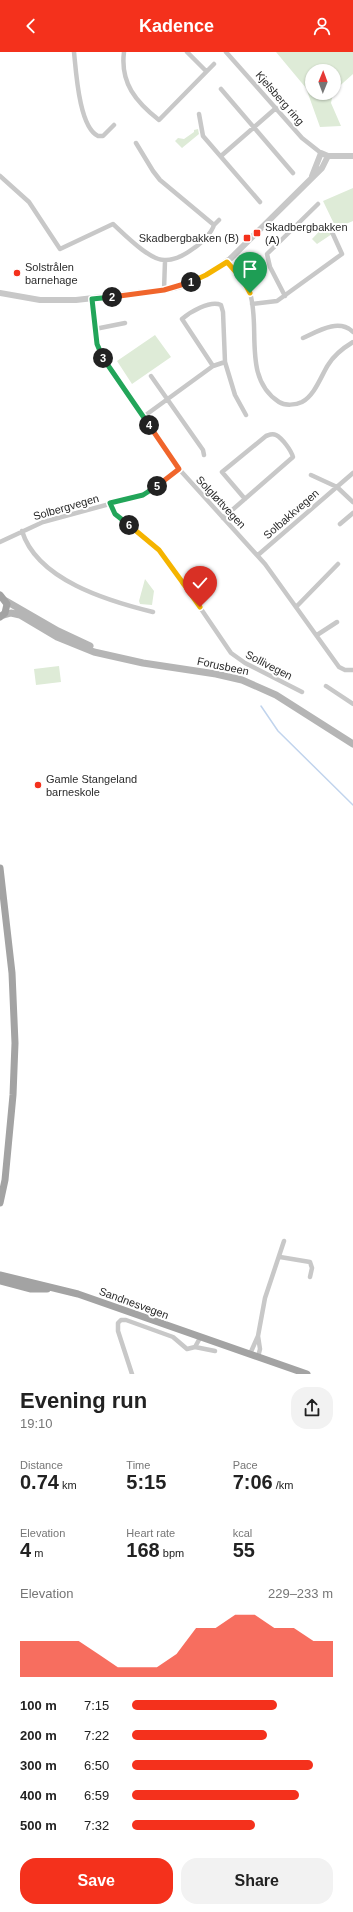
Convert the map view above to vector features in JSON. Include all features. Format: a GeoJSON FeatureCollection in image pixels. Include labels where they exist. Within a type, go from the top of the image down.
{"type":"FeatureCollection","features":[{"type":"Feature","properties":{"kind":"main road"},"geometry":{"type":"LineString","coordinates":[[0,595],[6,601],[7,609],[1,617]]}},
{"type":"Feature","properties":{"kind":"main road","name":"Forusbeen"},"geometry":{"type":"LineString","coordinates":[[6,601],[58,631],[121,658]]}},
{"type":"Feature","properties":{"kind":"main road","name":"Forusbeen"},"geometry":{"type":"LineString","coordinates":[[1,617],[11,613],[20,615],[69,642],[94,652],[143,664],[216,674],[242,680],[276,695],[353,744]]}},
{"type":"Feature","properties":{"kind":"main road"},"geometry":{"type":"LineString","coordinates":[[0,868],[10,955],[14,1017],[14,1077],[5,1180],[0,1202]]}},
{"type":"Feature","properties":{"kind":"main road"},"geometry":{"type":"LineString","coordinates":[[0,1176],[7,1149]]}},
{"type":"Feature","properties":{"kind":"main road","name":"Sandnesvegen"},"geometry":{"type":"LineString","coordinates":[[0,1275],[78,1294],[200,1338],[307,1374]]}},
{"type":"Feature","properties":{"kind":"main road","name":"Sandnesvegen"},"geometry":{"type":"LineString","coordinates":[[0,1281],[31,1289],[60,1290]]}},
{"type":"Feature","properties":{"kind":"street"},"geometry":{"type":"LineString","coordinates":[[74,52],[78,96],[89,126],[98,136],[103,136],[114,125]]}},
{"type":"Feature","properties":{"kind":"street"},"geometry":{"type":"LineString","coordinates":[[124,52],[123,69],[130,91],[150,113],[159,120],[214,64]]}},
{"type":"Feature","properties":{"kind":"street"},"geometry":{"type":"LineString","coordinates":[[187,52],[206,72]]}},
{"type":"Feature","properties":{"kind":"street","name":"Kjelsberg ring"},"geometry":{"type":"LineString","coordinates":[[226,52],[302,138],[320,153],[328,156],[353,156]]}},
{"type":"Feature","properties":{"kind":"street"},"geometry":{"type":"LineString","coordinates":[[221,89],[292,173]]}},
{"type":"Feature","properties":{"kind":"street"},"geometry":{"type":"LineString","coordinates":[[221,156],[276,108]]}},
{"type":"Feature","properties":{"kind":"street"},"geometry":{"type":"LineString","coordinates":[[198,114],[203,136],[260,202]]}},
{"type":"Feature","properties":{"kind":"street"},"geometry":{"type":"LineString","coordinates":[[136,143],[160,180],[214,225]]}},
{"type":"Feature","properties":{"kind":"street"},"geometry":{"type":"LineString","coordinates":[[312,176],[320,153]]}},
{"type":"Feature","properties":{"kind":"street"},"geometry":{"type":"LineString","coordinates":[[0,293],[40,300],[92,299],[164,290],[196,280],[227,262],[312,176],[322,168],[328,156]]}},
{"type":"Feature","properties":{"kind":"street"},"geometry":{"type":"LineString","coordinates":[[0,176],[29,202],[60,249],[113,224],[148,253],[165,261],[182,256],[198,246],[219,220]]}},
{"type":"Feature","properties":{"kind":"street"},"geometry":{"type":"LineString","coordinates":[[285,296],[270,267],[268,254],[318,204]]}},
{"type":"Feature","properties":{"kind":"street"},"geometry":{"type":"LineString","coordinates":[[252,304],[277,301],[342,254],[332,232]]}},
{"type":"Feature","properties":{"kind":"street"},"geometry":{"type":"LineString","coordinates":[[164,290],[165,261]]}},
{"type":"Feature","properties":{"kind":"street"},"geometry":{"type":"LineString","coordinates":[[227,262],[247,286],[252,304],[257,366],[264,386],[270,394],[282,404],[294,404],[307,398],[334,357],[353,342]]}},
{"type":"Feature","properties":{"kind":"street","name":"Solgløttvegen"},"geometry":{"type":"LineString","coordinates":[[92,299],[97,344],[104,360],[179,469],[258,555],[297,606],[339,666],[345,670],[353,670]]}},
{"type":"Feature","properties":{"kind":"street"},"geometry":{"type":"LineString","coordinates":[[213,366],[182,319],[202,307],[215,304],[222,307],[225,362],[236,395],[246,415]]}},
{"type":"Feature","properties":{"kind":"street"},"geometry":{"type":"LineString","coordinates":[[95,329],[125,324]]}},
{"type":"Feature","properties":{"kind":"street"},"geometry":{"type":"LineString","coordinates":[[304,338],[332,327],[348,327],[353,332]]}},
{"type":"Feature","properties":{"kind":"street"},"geometry":{"type":"LineString","coordinates":[[142,416],[168,400],[213,366],[225,362]]}},
{"type":"Feature","properties":{"kind":"street"},"geometry":{"type":"LineString","coordinates":[[151,376],[203,450],[204,455]]}},
{"type":"Feature","properties":{"kind":"street"},"geometry":{"type":"LineString","coordinates":[[223,518],[245,499],[292,457],[291,452],[277,435],[272,434],[266,436],[222,472],[245,499]]}},
{"type":"Feature","properties":{"kind":"street","name":"Solbergvegen"},"geometry":{"type":"LineString","coordinates":[[0,542],[43,522],[148,493],[179,469]]}},
{"type":"Feature","properties":{"kind":"street","name":"Solbakkvegen"},"geometry":{"type":"LineString","coordinates":[[258,555],[353,473]]}},
{"type":"Feature","properties":{"kind":"street","name":"Solbakkvegen"},"geometry":{"type":"LineString","coordinates":[[311,475],[337,487]]}},
{"type":"Feature","properties":{"kind":"street"},"geometry":{"type":"LineString","coordinates":[[337,487],[353,502]]}},
{"type":"Feature","properties":{"kind":"street","name":"Sollivegen"},"geometry":{"type":"LineString","coordinates":[[110,503],[115,514],[159,550],[167,559],[231,653],[245,663],[302,692]]}},
{"type":"Feature","properties":{"kind":"street"},"geometry":{"type":"LineString","coordinates":[[340,524],[353,513]]}},
{"type":"Feature","properties":{"kind":"street"},"geometry":{"type":"LineString","coordinates":[[22,531],[29,548],[36,556],[59,575],[98,596],[152,612]]}},
{"type":"Feature","properties":{"kind":"street"},"geometry":{"type":"LineString","coordinates":[[297,606],[338,564]]}},
{"type":"Feature","properties":{"kind":"street"},"geometry":{"type":"LineString","coordinates":[[317,635],[337,622]]}},
{"type":"Feature","properties":{"kind":"street"},"geometry":{"type":"LineString","coordinates":[[326,686],[353,704]]}},
{"type":"Feature","properties":{"kind":"street"},"geometry":{"type":"LineString","coordinates":[[250,1354],[258,1336],[265,1298],[280,1257],[284,1241]]}},
{"type":"Feature","properties":{"kind":"street"},"geometry":{"type":"LineString","coordinates":[[280,1257],[310,1262],[312,1268],[310,1277]]}},
{"type":"Feature","properties":{"kind":"street","name":"Sandnesvegen"},"geometry":{"type":"LineString","coordinates":[[132,1374],[118,1331],[118,1323],[120,1320],[126,1320],[168,1335],[176,1340],[185,1349],[188,1350],[195,1347]]}},
{"type":"Feature","properties":{"kind":"street"},"geometry":{"type":"LineString","coordinates":[[258,1336],[260,1349],[258,1357]]}},
{"type":"Feature","properties":{"kind":"street"},"geometry":{"type":"LineString","coordinates":[[200,1338],[195,1347],[215,1351]]}},
{"type":"Feature","properties":{"kind":"green space"},"geometry":{"type":"Polygon","coordinates":[[[276,52],[353,52],[353,74],[341,85],[341,64],[305,64],[305,87],[276,52]]]}},
{"type":"Feature","properties":{"kind":"green space"},"geometry":{"type":"Polygon","coordinates":[[[310,100],[332,100],[331,103],[341,126],[320,127],[310,100]]]}},
{"type":"Feature","properties":{"kind":"green space"},"geometry":{"type":"Polygon","coordinates":[[[198,129],[199,134],[182,148],[175,141],[178,138],[184,139],[194,132],[194,130],[198,129]]]}},
{"type":"Feature","properties":{"kind":"green space"},"geometry":{"type":"Polygon","coordinates":[[[353,188],[353,221],[336,228],[323,201],[353,188]]]}},
{"type":"Feature","properties":{"kind":"green space"},"geometry":{"type":"Polygon","coordinates":[[[327,223],[332,234],[317,244],[312,239],[327,223]]]}},
{"type":"Feature","properties":{"kind":"green space"},"geometry":{"type":"Polygon","coordinates":[[[155,335],[171,357],[132,384],[117,361],[155,335]]]}},
{"type":"Feature","properties":{"kind":"green space"},"geometry":{"type":"Polygon","coordinates":[[[145,579],[154,591],[152,605],[140,604],[139,601],[145,579]]]}},
{"type":"Feature","properties":{"kind":"green space"},"geometry":{"type":"Polygon","coordinates":[[[59,666],[61,682],[36,685],[34,669],[59,666]]]}},
{"type":"Feature","properties":{"kind":"waterway"},"geometry":{"type":"LineString","coordinates":[[261,706],[278,731],[353,805]]}},
{"type":"Feature","properties":{"kind":"place","name":"Skadbergbakken (A)"},"geometry":{"type":"Point","coordinates":[257,233]}},
{"type":"Feature","properties":{"kind":"place","name":"Skadbergbakken (B)"},"geometry":{"type":"Point","coordinates":[247,238]}},
{"type":"Feature","properties":{"kind":"place","name":"Solstrålen barnehage"},"geometry":{"type":"Point","coordinates":[17,273]}},
{"type":"Feature","properties":{"kind":"place","name":"Gamle Stangeland barneskole"},"geometry":{"type":"Point","coordinates":[38,785]}},
{"type":"Feature","properties":{"kind":"route"},"geometry":{"type":"LineString","coordinates":[[200,607],[167,559],[159,550],[115,514],[110,503],[148,493],[179,469],[104,360],[97,344],[92,299],[164,290],[186,285],[227,262],[243,280],[250,293]]}}]}
